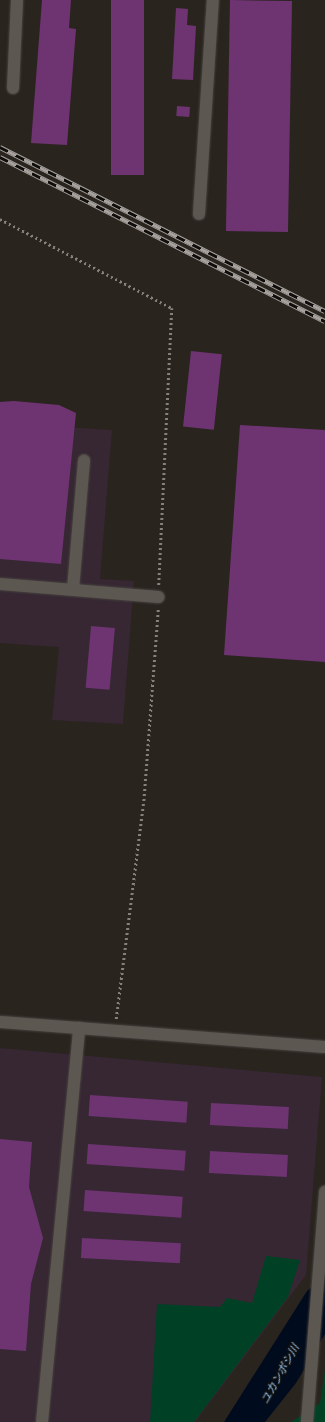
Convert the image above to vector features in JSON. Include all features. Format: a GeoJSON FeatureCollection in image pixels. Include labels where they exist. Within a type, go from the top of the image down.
{"type":"FeatureCollection","features":[{"type":"Feature","properties":{"kind":"street"},"geometry":{"type":"LineString","coordinates":[[13,88],[17,0]]}},
{"type":"Feature","properties":{"kind":"street"},"geometry":{"type":"LineString","coordinates":[[199,214],[213,0]]}},
{"type":"Feature","properties":{"kind":"street"},"geometry":{"type":"LineString","coordinates":[[73,589],[84,460]]}},
{"type":"Feature","properties":{"kind":"street"},"geometry":{"type":"LineString","coordinates":[[0,584],[158,597]]}},
{"type":"Feature","properties":{"kind":"street"},"geometry":{"type":"LineString","coordinates":[[0,1022],[325,1047]]}},
{"type":"Feature","properties":{"kind":"street"},"geometry":{"type":"LineString","coordinates":[[42,1422],[79,1028]]}},
{"type":"Feature","properties":{"kind":"street"},"geometry":{"type":"LineString","coordinates":[[306,1422],[312,1372],[325,1192]]}},
{"type":"Feature","properties":{"kind":"shaded area"},"geometry":{"type":"Polygon","coordinates":[[[0,423],[112,430],[100,579],[134,581],[123,724],[52,720],[59,647],[0,643],[0,423]]]}},
{"type":"Feature","properties":{"kind":"shaded area"},"geometry":{"type":"Polygon","coordinates":[[[0,1048],[322,1077],[306,1275],[195,1422],[0,1422],[0,1048]]]}},
{"type":"Feature","properties":{"kind":"green space"},"geometry":{"type":"Polygon","coordinates":[[[266,1256],[300,1260],[288,1297],[194,1422],[150,1422],[157,1304],[220,1307],[227,1298],[252,1303],[266,1256]]]}},
{"type":"Feature","properties":{"kind":"green space"},"geometry":{"type":"Polygon","coordinates":[[[325,1370],[325,1422],[291,1422],[320,1403],[325,1370]]]}},
{"type":"Feature","properties":{"kind":"water","name":"ユカンボシ川"},"geometry":{"type":"Polygon","coordinates":[[[325,1276],[325,1334],[296,1383],[265,1422],[224,1422],[307,1291],[325,1276]]]}},
{"type":"Feature","properties":{"kind":"building"},"geometry":{"type":"Polygon","coordinates":[[[42,0],[71,0],[69,28],[76,29],[67,145],[31,143],[42,0]]]}},
{"type":"Feature","properties":{"kind":"building"},"geometry":{"type":"Polygon","coordinates":[[[111,0],[144,0],[144,175],[111,175],[111,0]]]}},
{"type":"Feature","properties":{"kind":"building"},"geometry":{"type":"Polygon","coordinates":[[[230,0],[292,1],[288,232],[226,231],[230,0]]]}},
{"type":"Feature","properties":{"kind":"building"},"geometry":{"type":"Polygon","coordinates":[[[176,8],[188,9],[187,25],[196,26],[193,80],[172,79],[176,8]]]}},
{"type":"Feature","properties":{"kind":"building"},"geometry":{"type":"Polygon","coordinates":[[[177,106],[190,107],[189,117],[176,116],[177,106]]]}},
{"type":"Feature","properties":{"kind":"building"},"geometry":{"type":"Polygon","coordinates":[[[191,351],[222,354],[214,430],[183,427],[191,351]]]}},
{"type":"Feature","properties":{"kind":"building"},"geometry":{"type":"Polygon","coordinates":[[[14,401],[59,405],[76,413],[61,564],[0,559],[0,402],[14,401]]]}},
{"type":"Feature","properties":{"kind":"building"},"geometry":{"type":"Polygon","coordinates":[[[240,425],[325,430],[325,662],[224,655],[240,425]]]}},
{"type":"Feature","properties":{"kind":"building"},"geometry":{"type":"Polygon","coordinates":[[[91,626],[115,628],[110,690],[86,688],[91,626]]]}},
{"type":"Feature","properties":{"kind":"building"},"geometry":{"type":"Polygon","coordinates":[[[90,1095],[188,1102],[186,1123],[89,1116],[90,1095]]]}},
{"type":"Feature","properties":{"kind":"building"},"geometry":{"type":"Polygon","coordinates":[[[211,1103],[289,1107],[288,1129],[210,1125],[211,1103]]]}},
{"type":"Feature","properties":{"kind":"building"},"geometry":{"type":"Polygon","coordinates":[[[0,1139],[32,1142],[29,1187],[43,1238],[31,1284],[26,1351],[0,1349],[0,1139]]]}},
{"type":"Feature","properties":{"kind":"building"},"geometry":{"type":"Polygon","coordinates":[[[88,1144],[186,1151],[184,1171],[87,1164],[88,1144]]]}},
{"type":"Feature","properties":{"kind":"building"},"geometry":{"type":"Polygon","coordinates":[[[210,1151],[288,1155],[287,1177],[209,1173],[210,1151]]]}},
{"type":"Feature","properties":{"kind":"building"},"geometry":{"type":"Polygon","coordinates":[[[85,1190],[183,1197],[181,1218],[84,1211],[85,1190]]]}},
{"type":"Feature","properties":{"kind":"building"},"geometry":{"type":"Polygon","coordinates":[[[82,1238],[181,1243],[180,1263],[81,1258],[82,1238]]]}},
{"type":"Feature","properties":{"kind":"railway"},"geometry":{"type":"LineString","coordinates":[[0,147],[325,311]]}},
{"type":"Feature","properties":{"kind":"railway"},"geometry":{"type":"LineString","coordinates":[[0,157],[325,321]]}}]}
